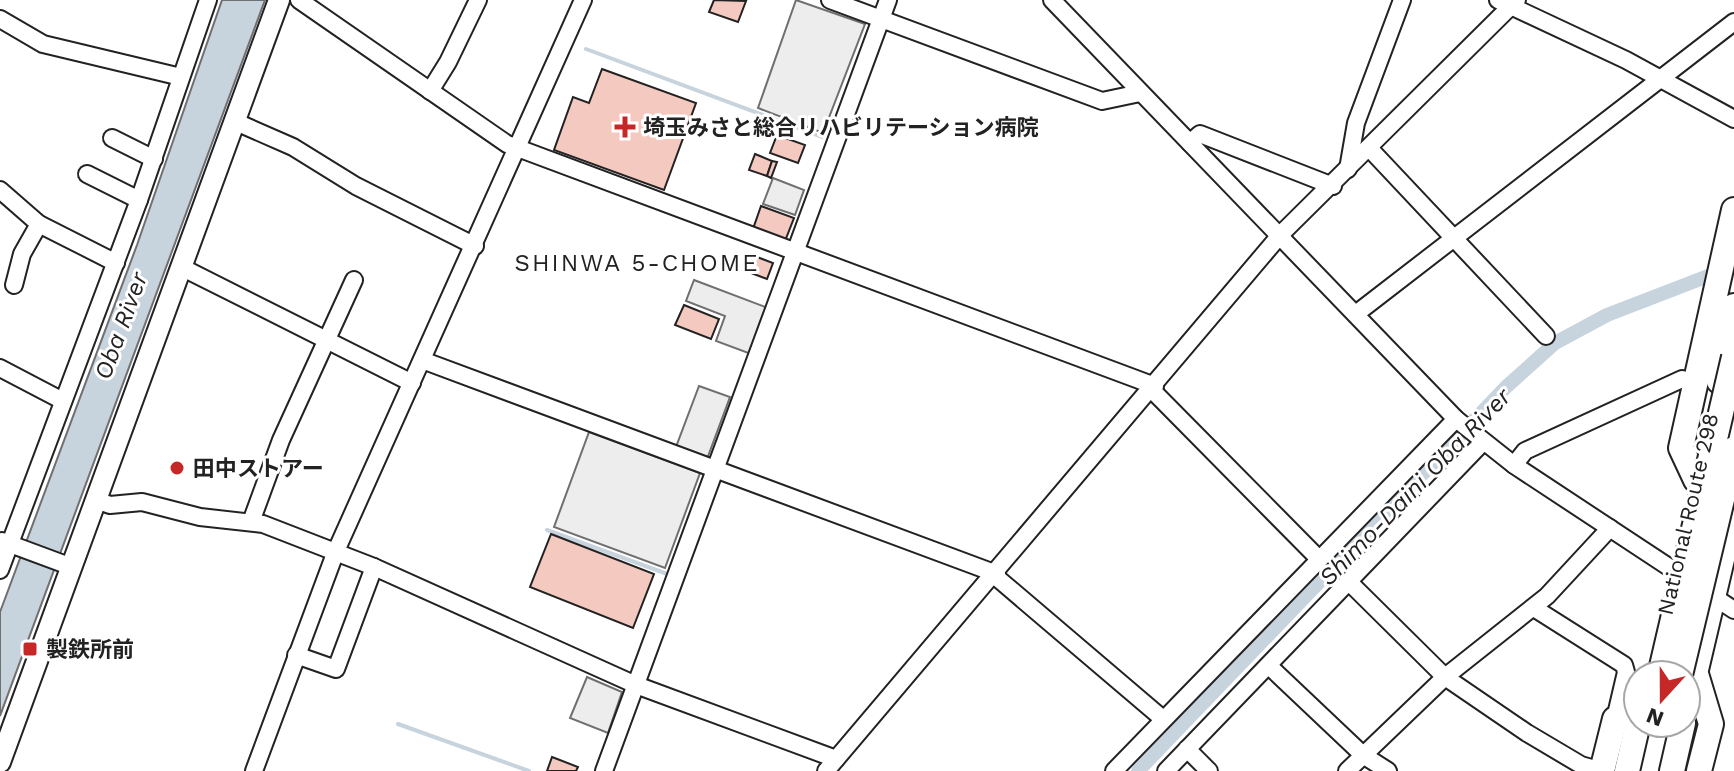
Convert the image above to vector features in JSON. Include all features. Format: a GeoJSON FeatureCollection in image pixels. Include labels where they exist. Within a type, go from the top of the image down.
{"type":"FeatureCollection","features":[{"type":"Feature","properties":{"kind":"highway"},"geometry":{"type":"LineString","coordinates":[[1696,480],[1681,448],[1695,382],[1725,303],[1734,210]]}},
{"type":"Feature","properties":{"kind":"highway","name":"National Route 298"},"geometry":{"type":"LineString","coordinates":[[1654,659],[1696,480],[1725,303]]}},
{"type":"Feature","properties":{"kind":"highway"},"geometry":{"type":"LineString","coordinates":[[1664,659],[1734,357]]}},
{"type":"Feature","properties":{"kind":"highway"},"geometry":{"type":"LineString","coordinates":[[1691,659],[1734,449]]}},
{"type":"Feature","properties":{"kind":"highway","name":"National Route 298"},"geometry":{"type":"LineString","coordinates":[[1695,659],[1724,604],[1734,508]]}},
{"type":"Feature","properties":{"kind":"highway","name":"National Route 298"},"geometry":{"type":"LineString","coordinates":[[1699,771],[1711,724],[1702,704]]}},
{"type":"Feature","properties":{"kind":"highway"},"geometry":{"type":"LineString","coordinates":[[1602,771],[1622,731]]}},
{"type":"Feature","properties":{"kind":"highway"},"geometry":{"type":"LineString","coordinates":[[1627,739],[1627,771]]}},
{"type":"Feature","properties":{"kind":"highway"},"geometry":{"type":"LineString","coordinates":[[1637,771],[1644,739]]}},
{"type":"Feature","properties":{"kind":"highway"},"geometry":{"type":"LineString","coordinates":[[1658,771],[1665,739]]}},
{"type":"Feature","properties":{"kind":"highway"},"geometry":{"type":"LineString","coordinates":[[1672,771],[1679,739]]}},
{"type":"Feature","properties":{"kind":"main road"},"geometry":{"type":"LineString","coordinates":[[0,762],[66,564],[96,500],[279,0]]}},
{"type":"Feature","properties":{"kind":"street"},"geometry":{"type":"LineString","coordinates":[[0,570],[154,159],[208,0]]}},
{"type":"Feature","properties":{"kind":"street"},"geometry":{"type":"LineString","coordinates":[[299,0],[517,148],[795,250],[1154,388],[1319,559]]}},
{"type":"Feature","properties":{"kind":"street"},"geometry":{"type":"LineString","coordinates":[[430,91],[478,0]]}},
{"type":"Feature","properties":{"kind":"street"},"geometry":{"type":"LineString","coordinates":[[254,771],[336,551],[583,0]]}},
{"type":"Feature","properties":{"kind":"street"},"geometry":{"type":"LineString","coordinates":[[830,0],[1102,101],[1140,93]]}},
{"type":"Feature","properties":{"kind":"street"},"geometry":{"type":"LineString","coordinates":[[604,771],[888,0]]}},
{"type":"Feature","properties":{"kind":"street"},"geometry":{"type":"LineString","coordinates":[[1052,0],[1281,234],[1456,419],[1514,465],[1724,604]]}},
{"type":"Feature","properties":{"kind":"street"},"geometry":{"type":"LineString","coordinates":[[1348,169],[1356,123],[1402,0]]}},
{"type":"Feature","properties":{"kind":"street"},"geometry":{"type":"LineString","coordinates":[[96,500],[110,505],[142,502],[200,517],[251,522],[336,551],[636,685],[833,767],[1281,234],[1333,186],[1509,2],[1734,119]]}},
{"type":"Feature","properties":{"kind":"street"},"geometry":{"type":"LineString","coordinates":[[0,19],[43,44],[181,77]]}},
{"type":"Feature","properties":{"kind":"street"},"geometry":{"type":"LineString","coordinates":[[1357,313],[1734,22]]}},
{"type":"Feature","properties":{"kind":"street"},"geometry":{"type":"LineString","coordinates":[[236,122],[293,147],[356,186],[475,246]]}},
{"type":"Feature","properties":{"kind":"street"},"geometry":{"type":"LineString","coordinates":[[1190,143],[1200,134],[1333,186]]}},
{"type":"Feature","properties":{"kind":"street"},"geometry":{"type":"LineString","coordinates":[[112,138],[154,159]]}},
{"type":"Feature","properties":{"kind":"street"},"geometry":{"type":"LineString","coordinates":[[1369,148],[1546,336]]}},
{"type":"Feature","properties":{"kind":"street"},"geometry":{"type":"LineString","coordinates":[[87,174],[139,200]]}},
{"type":"Feature","properties":{"kind":"street"},"geometry":{"type":"LineString","coordinates":[[0,190],[39,224],[116,263]]}},
{"type":"Feature","properties":{"kind":"street"},"geometry":{"type":"LineString","coordinates":[[14,285],[22,254],[39,224]]}},
{"type":"Feature","properties":{"kind":"street"},"geometry":{"type":"LineString","coordinates":[[183,268],[412,383]]}},
{"type":"Feature","properties":{"kind":"street"},"geometry":{"type":"LineString","coordinates":[[251,522],[277,451],[354,280]]}},
{"type":"Feature","properties":{"kind":"street"},"geometry":{"type":"LineString","coordinates":[[422,360],[996,575],[1163,719]]}},
{"type":"Feature","properties":{"kind":"street"},"geometry":{"type":"LineString","coordinates":[[0,368],[63,401]]}},
{"type":"Feature","properties":{"kind":"street"},"geometry":{"type":"LineString","coordinates":[[1514,465],[1525,451],[1539,444],[1682,379],[1695,382]]}},
{"type":"Feature","properties":{"kind":"street"},"geometry":{"type":"LineString","coordinates":[[1114,771],[1456,419]]}},
{"type":"Feature","properties":{"kind":"street"},"geometry":{"type":"LineString","coordinates":[[1166,771],[1483,442]]}},
{"type":"Feature","properties":{"kind":"street"},"geometry":{"type":"LineString","coordinates":[[1347,771],[1445,677],[1534,608],[1610,528]]}},
{"type":"Feature","properties":{"kind":"street"},"geometry":{"type":"LineString","coordinates":[[8,543],[66,564]]}},
{"type":"Feature","properties":{"kind":"street"},"geometry":{"type":"LineString","coordinates":[[296,655],[336,669],[374,567]]}},
{"type":"Feature","properties":{"kind":"street"},"geometry":{"type":"LineString","coordinates":[[1350,583],[1445,677],[1527,733],[1581,765],[1602,771]]}},
{"type":"Feature","properties":{"kind":"street"},"geometry":{"type":"LineString","coordinates":[[1534,608],[1622,665]]}},
{"type":"Feature","properties":{"kind":"street"},"geometry":{"type":"LineString","coordinates":[[1269,666],[1363,755],[1388,771]]}},
{"type":"Feature","properties":{"kind":"street"},"geometry":{"type":"LineString","coordinates":[[1187,749],[1209,771]]}},
{"type":"Feature","properties":{"kind":"shaded area"},"geometry":{"type":"Polygon","coordinates":[[[796,0],[865,24],[823,133],[758,108],[796,0]]]}},
{"type":"Feature","properties":{"kind":"shaded area"},"geometry":{"type":"Polygon","coordinates":[[[773,178],[804,190],[795,215],[763,204],[773,178]]]}},
{"type":"Feature","properties":{"kind":"shaded area"},"geometry":{"type":"Polygon","coordinates":[[[694,280],[768,308],[751,354],[716,341],[725,316],[686,301],[694,280]]]}},
{"type":"Feature","properties":{"kind":"shaded area"},"geometry":{"type":"Polygon","coordinates":[[[699,386],[730,397],[707,459],[676,447],[699,386]]]}},
{"type":"Feature","properties":{"kind":"shaded area"},"geometry":{"type":"Polygon","coordinates":[[[589,432],[700,473],[665,568],[554,527],[589,432]]]}},
{"type":"Feature","properties":{"kind":"shaded area"},"geometry":{"type":"Polygon","coordinates":[[[587,677],[622,692],[608,733],[570,718],[587,677]]]}},
{"type":"Feature","properties":{"kind":"water","name":"Oba River"},"geometry":{"type":"Polygon","coordinates":[[[222,0],[265,0],[0,716],[0,612],[137,245],[222,0]]]}},
{"type":"Feature","properties":{"kind":"building"},"geometry":{"type":"Polygon","coordinates":[[[714,0],[746,1],[738,22],[709,12],[714,0]]]}},
{"type":"Feature","properties":{"kind":"building","name":"埼玉みさと総合リハビリテーション病院"},"geometry":{"type":"Polygon","coordinates":[[[602,69],[696,103],[664,190],[554,150],[573,97],[589,103],[602,69]]]}},
{"type":"Feature","properties":{"kind":"building"},"geometry":{"type":"Polygon","coordinates":[[[777,135],[805,145],[798,163],[770,153],[777,135]]]}},
{"type":"Feature","properties":{"kind":"building"},"geometry":{"type":"Polygon","coordinates":[[[755,154],[772,161],[767,176],[749,170],[755,154]]]}},
{"type":"Feature","properties":{"kind":"building"},"geometry":{"type":"Polygon","coordinates":[[[772,161],[777,162],[771,178],[767,176],[772,161]]]}},
{"type":"Feature","properties":{"kind":"building"},"geometry":{"type":"Polygon","coordinates":[[[761,206],[794,218],[785,241],[753,229],[761,206]]]}},
{"type":"Feature","properties":{"kind":"building"},"geometry":{"type":"Polygon","coordinates":[[[749,254],[773,263],[767,279],[743,270],[749,254]]]}},
{"type":"Feature","properties":{"kind":"building"},"geometry":{"type":"Polygon","coordinates":[[[684,305],[719,319],[711,339],[675,325],[684,305]]]}},
{"type":"Feature","properties":{"kind":"building"},"geometry":{"type":"Polygon","coordinates":[[[551,534],[654,574],[633,628],[530,587],[551,534]]]}},
{"type":"Feature","properties":{"kind":"building"},"geometry":{"type":"Polygon","coordinates":[[[552,757],[578,767],[576,771],[547,771],[552,757]]]}},
{"type":"Feature","properties":{"kind":"waterway"},"geometry":{"type":"LineString","coordinates":[[586,49],[822,137]]}},
{"type":"Feature","properties":{"kind":"waterway","name":"Shimo-Daini Oba River"},"geometry":{"type":"LineString","coordinates":[[1138,771],[1506,387],[1555,343],[1607,315],[1734,266]]}},
{"type":"Feature","properties":{"kind":"waterway"},"geometry":{"type":"LineString","coordinates":[[547,530],[670,575]]}},
{"type":"Feature","properties":{"kind":"waterway"},"geometry":{"type":"LineString","coordinates":[[398,724],[529,771]]}},
{"type":"Feature","properties":{"kind":"place","name":"埼玉みさと総合リハビリテーション病院"},"geometry":{"type":"Point","coordinates":[625,127]}},
{"type":"Feature","properties":{"kind":"place","name":"田中ストアー"},"geometry":{"type":"Point","coordinates":[177,468]}},
{"type":"Feature","properties":{"kind":"place","name":"製鉄所前"},"geometry":{"type":"Point","coordinates":[30,649]}},
{"type":"Feature","properties":{"kind":"district","name":"SHINWA 5-CHOME"},"geometry":{"type":"Point","coordinates":[637,263]}}]}
